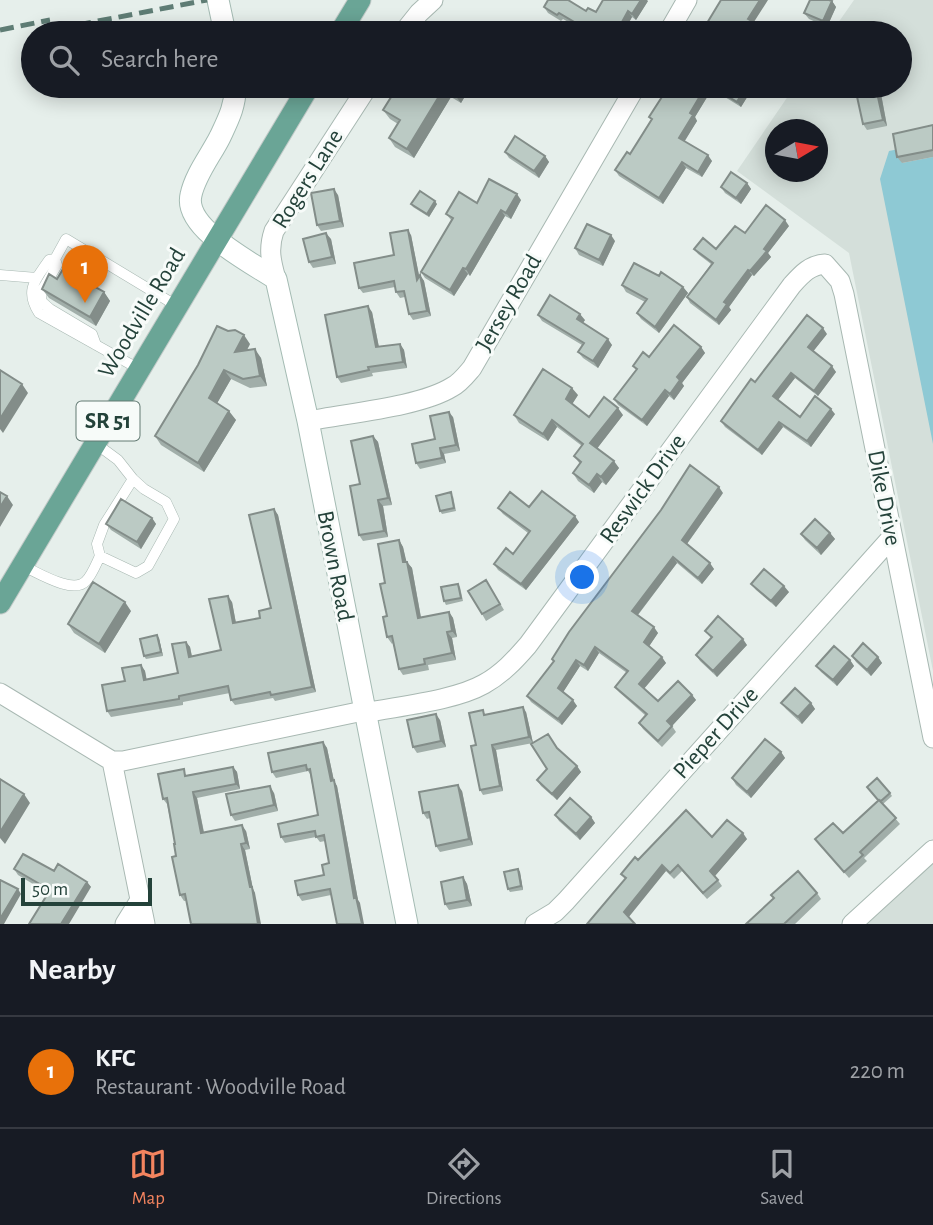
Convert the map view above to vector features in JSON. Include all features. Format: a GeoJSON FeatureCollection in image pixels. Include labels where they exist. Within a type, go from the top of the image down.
{"type":"FeatureCollection","features":[{"type":"Feature","properties":{"kind":"main road"},"geometry":{"type":"LineString","coordinates":[[347,21],[360,0]]}},
{"type":"Feature","properties":{"kind":"main road","name":"Woodville Road"},"geometry":{"type":"LineString","coordinates":[[0,603],[302,98]]}},
{"type":"Feature","properties":{"kind":"street"},"geometry":{"type":"LineString","coordinates":[[413,21],[433,0]]}},
{"type":"Feature","properties":{"kind":"street"},"geometry":{"type":"LineString","coordinates":[[675,21],[687,0]]}},
{"type":"Feature","properties":{"kind":"street"},"geometry":{"type":"LineString","coordinates":[[236,98],[230,117],[191,195],[192,214],[217,239],[275,279]]}},
{"type":"Feature","properties":{"kind":"street","name":"Rogers Lane"},"geometry":{"type":"LineString","coordinates":[[275,279],[270,258],[274,231],[360,98]]}},
{"type":"Feature","properties":{"kind":"street","name":"Jersey Road"},"geometry":{"type":"LineString","coordinates":[[307,421],[426,399],[462,380],[472,369],[629,98]]}},
{"type":"Feature","properties":{"kind":"street","name":"Dike Drive"},"geometry":{"type":"LineString","coordinates":[[825,264],[840,281],[844,294],[933,738]]}},
{"type":"Feature","properties":{"kind":"street","name":"Reswick Drive"},"geometry":{"type":"LineString","coordinates":[[112,761],[470,691],[499,675],[528,645],[792,285],[807,269],[825,264]]}},
{"type":"Feature","properties":{"kind":"street","name":"Brown Road"},"geometry":{"type":"LineString","coordinates":[[275,279],[307,421],[407,924]]}},
{"type":"Feature","properties":{"kind":"street","name":"Pieper Drive"},"geometry":{"type":"LineString","coordinates":[[535,924],[555,912],[566,901],[892,537]]}},
{"type":"Feature","properties":{"kind":"street"},"geometry":{"type":"LineString","coordinates":[[0,693],[112,761],[145,924]]}},
{"type":"Feature","properties":{"kind":"street"},"geometry":{"type":"LineString","coordinates":[[852,924],[933,850]]}},
{"type":"Feature","properties":{"kind":"street"},"geometry":{"type":"LineString","coordinates":[[125,924],[140,900]]}},
{"type":"Feature","properties":{"kind":"lane"},"geometry":{"type":"LineString","coordinates":[[96,345],[92,334],[41,301],[42,290],[57,265],[55,259],[66,239],[177,306]]}},
{"type":"Feature","properties":{"kind":"lane"},"geometry":{"type":"LineString","coordinates":[[55,259],[49,260],[32,288],[32,302],[39,313],[139,369]]}},
{"type":"Feature","properties":{"kind":"lane"},"geometry":{"type":"LineString","coordinates":[[0,275],[37,278]]}},
{"type":"Feature","properties":{"kind":"lane"},"geometry":{"type":"LineString","coordinates":[[95,443],[118,460],[133,480],[166,502],[174,519],[144,570],[136,573],[100,556]]}},
{"type":"Feature","properties":{"kind":"lane"},"geometry":{"type":"LineString","coordinates":[[22,566],[68,586],[85,583],[100,556],[97,544],[104,526],[133,480]]}},
{"type":"Feature","properties":{"kind":"shaded area"},"geometry":{"type":"Polygon","coordinates":[[[854,0],[933,0],[933,671],[849,253],[737,171],[765,130],[765,182],[828,182],[828,119],[772,119],[787,98],[912,98],[912,21],[839,21],[854,0]]]}},
{"type":"Feature","properties":{"kind":"shaded area"},"geometry":{"type":"Polygon","coordinates":[[[933,860],[933,924],[862,924],[933,860]]]}},
{"type":"Feature","properties":{"kind":"water"},"geometry":{"type":"Polygon","coordinates":[[[899,149],[902,163],[933,157],[933,444],[880,179],[889,151],[899,149]]]}},
{"type":"Feature","properties":{"kind":"building"},"geometry":{"type":"Polygon","coordinates":[[[548,0],[568,0],[586,11],[588,8],[596,12],[603,0],[641,0],[632,14],[628,11],[623,21],[573,21],[544,7],[548,0]]]}},
{"type":"Feature","properties":{"kind":"building"},"geometry":{"type":"Polygon","coordinates":[[[721,0],[760,0],[748,19],[752,21],[708,21],[721,0]]]}},
{"type":"Feature","properties":{"kind":"building"},"geometry":{"type":"Polygon","coordinates":[[[810,0],[832,1],[823,21],[804,13],[810,0]]]}},
{"type":"Feature","properties":{"kind":"building"},"geometry":{"type":"Polygon","coordinates":[[[390,98],[438,98],[407,149],[389,138],[400,120],[383,110],[390,98]]]}},
{"type":"Feature","properties":{"kind":"building"},"geometry":{"type":"Polygon","coordinates":[[[661,98],[699,98],[690,113],[693,115],[679,138],[708,155],[698,172],[682,162],[659,198],[615,170],[627,152],[630,154],[652,119],[649,117],[661,98]]]}},
{"type":"Feature","properties":{"kind":"building"},"geometry":{"type":"Polygon","coordinates":[[[857,98],[878,98],[883,120],[863,124],[857,98]]]}},
{"type":"Feature","properties":{"kind":"building"},"geometry":{"type":"Polygon","coordinates":[[[933,125],[933,150],[897,157],[893,134],[933,125]]]}},
{"type":"Feature","properties":{"kind":"building"},"geometry":{"type":"Polygon","coordinates":[[[515,136],[545,156],[534,171],[505,152],[515,136]]]}},
{"type":"Feature","properties":{"kind":"building"},"geometry":{"type":"Polygon","coordinates":[[[731,172],[747,183],[736,198],[721,187],[731,172]]]}},
{"type":"Feature","properties":{"kind":"building"},"geometry":{"type":"Polygon","coordinates":[[[489,179],[517,194],[506,213],[501,210],[466,269],[463,268],[450,290],[421,272],[453,218],[446,214],[459,192],[477,203],[489,179]]]}},
{"type":"Feature","properties":{"kind":"building"},"geometry":{"type":"Polygon","coordinates":[[[334,189],[340,221],[317,225],[311,193],[334,189]]]}},
{"type":"Feature","properties":{"kind":"building"},"geometry":{"type":"Polygon","coordinates":[[[420,191],[435,201],[427,214],[411,204],[420,191]]]}},
{"type":"Feature","properties":{"kind":"building"},"geometry":{"type":"Polygon","coordinates":[[[766,205],[785,220],[764,249],[767,251],[750,271],[748,270],[724,302],[727,304],[716,320],[687,297],[713,263],[694,249],[703,238],[716,249],[735,226],[745,233],[766,205]]]}},
{"type":"Feature","properties":{"kind":"building"},"geometry":{"type":"Polygon","coordinates":[[[587,224],[611,235],[599,260],[575,248],[587,224]]]}},
{"type":"Feature","properties":{"kind":"building"},"geometry":{"type":"Polygon","coordinates":[[[408,230],[417,280],[420,275],[427,311],[409,314],[404,291],[396,292],[394,281],[359,288],[354,263],[394,255],[390,233],[408,230]]]}},
{"type":"Feature","properties":{"kind":"building"},"geometry":{"type":"Polygon","coordinates":[[[326,233],[332,257],[309,262],[303,239],[326,233]]]}},
{"type":"Feature","properties":{"kind":"building"},"geometry":{"type":"Polygon","coordinates":[[[634,263],[659,276],[661,272],[683,287],[655,327],[637,313],[647,299],[622,285],[634,263]]]}},
{"type":"Feature","properties":{"kind":"building"},"geometry":{"type":"Polygon","coordinates":[[[63,269],[104,292],[90,317],[42,289],[49,274],[57,279],[63,269]]]}},
{"type":"Feature","properties":{"kind":"building"},"geometry":{"type":"Polygon","coordinates":[[[550,295],[580,314],[577,319],[608,339],[593,361],[578,352],[584,343],[538,315],[550,295]]]}},
{"type":"Feature","properties":{"kind":"building"},"geometry":{"type":"Polygon","coordinates":[[[368,306],[376,347],[400,344],[403,362],[368,367],[369,370],[337,377],[325,315],[368,306]]]}},
{"type":"Feature","properties":{"kind":"building"},"geometry":{"type":"Polygon","coordinates":[[[807,315],[823,328],[808,347],[832,366],[814,391],[791,373],[773,396],[800,417],[815,396],[831,409],[807,441],[779,422],[758,450],[721,421],[751,379],[755,382],[807,315]]]}},
{"type":"Feature","properties":{"kind":"building"},"geometry":{"type":"Polygon","coordinates":[[[674,325],[701,347],[677,377],[680,380],[670,394],[665,390],[642,420],[614,399],[637,369],[633,366],[643,352],[649,357],[674,325]]]}},
{"type":"Feature","properties":{"kind":"building"},"geometry":{"type":"Polygon","coordinates":[[[217,326],[244,335],[235,352],[255,349],[260,376],[243,379],[224,370],[209,398],[229,411],[198,463],[155,436],[198,365],[217,326]]]}},
{"type":"Feature","properties":{"kind":"building"},"geometry":{"type":"Polygon","coordinates":[[[543,369],[572,388],[566,399],[589,417],[604,397],[618,408],[590,443],[614,461],[601,477],[597,474],[589,485],[573,473],[581,462],[574,456],[583,444],[552,420],[543,434],[514,415],[543,369]]]}},
{"type":"Feature","properties":{"kind":"building"},"geometry":{"type":"Polygon","coordinates":[[[0,370],[22,384],[0,419],[0,370]]]}},
{"type":"Feature","properties":{"kind":"building"},"geometry":{"type":"Polygon","coordinates":[[[449,412],[456,445],[440,448],[442,458],[416,463],[412,444],[435,439],[430,416],[449,412]]]}},
{"type":"Feature","properties":{"kind":"building"},"geometry":{"type":"Polygon","coordinates":[[[373,436],[388,498],[378,500],[384,531],[359,535],[350,486],[360,484],[351,441],[373,436]]]}},
{"type":"Feature","properties":{"kind":"building"},"geometry":{"type":"Polygon","coordinates":[[[690,465],[719,487],[682,540],[710,563],[698,578],[673,557],[632,611],[654,627],[644,642],[662,657],[639,684],[658,701],[678,681],[692,695],[667,721],[672,726],[658,741],[639,723],[647,714],[615,687],[628,671],[595,647],[584,665],[576,660],[558,688],[573,700],[558,719],[527,696],[554,661],[552,659],[569,632],[661,510],[690,465]]]}},
{"type":"Feature","properties":{"kind":"building"},"geometry":{"type":"Polygon","coordinates":[[[542,491],[575,516],[521,584],[494,564],[506,548],[513,554],[530,531],[498,508],[510,492],[529,507],[542,491]]]}},
{"type":"Feature","properties":{"kind":"building"},"geometry":{"type":"Polygon","coordinates":[[[0,492],[7,496],[0,507],[0,492]]]}},
{"type":"Feature","properties":{"kind":"building"},"geometry":{"type":"Polygon","coordinates":[[[451,492],[454,508],[440,511],[436,496],[451,492]]]}},
{"type":"Feature","properties":{"kind":"building"},"geometry":{"type":"Polygon","coordinates":[[[121,499],[152,518],[137,542],[106,524],[121,499]]]}},
{"type":"Feature","properties":{"kind":"building"},"geometry":{"type":"Polygon","coordinates":[[[274,509],[312,687],[231,700],[228,686],[179,696],[179,699],[107,711],[102,685],[125,681],[122,668],[141,665],[144,680],[178,673],[172,644],[186,642],[189,657],[221,650],[209,599],[228,596],[233,623],[260,618],[259,611],[271,608],[249,515],[274,509]]]}},
{"type":"Feature","properties":{"kind":"building"},"geometry":{"type":"Polygon","coordinates":[[[815,519],[830,533],[817,548],[801,534],[815,519]]]}},
{"type":"Feature","properties":{"kind":"building"},"geometry":{"type":"Polygon","coordinates":[[[399,540],[403,562],[407,562],[418,618],[449,612],[452,631],[447,632],[452,653],[424,659],[425,664],[399,669],[392,636],[387,637],[383,617],[387,616],[380,584],[385,583],[378,544],[399,540]]]}},
{"type":"Feature","properties":{"kind":"building"},"geometry":{"type":"Polygon","coordinates":[[[764,569],[784,586],[771,601],[751,584],[764,569]]]}},
{"type":"Feature","properties":{"kind":"building"},"geometry":{"type":"Polygon","coordinates":[[[486,580],[500,604],[482,614],[468,591],[486,580]]]}},
{"type":"Feature","properties":{"kind":"building"},"geometry":{"type":"Polygon","coordinates":[[[93,582],[125,602],[99,644],[68,624],[93,582]]]}},
{"type":"Feature","properties":{"kind":"building"},"geometry":{"type":"Polygon","coordinates":[[[458,584],[461,598],[444,601],[441,587],[458,584]]]}},
{"type":"Feature","properties":{"kind":"building"},"geometry":{"type":"Polygon","coordinates":[[[718,616],[743,639],[713,671],[696,655],[712,637],[705,631],[718,616]]]}},
{"type":"Feature","properties":{"kind":"building"},"geometry":{"type":"Polygon","coordinates":[[[157,635],[161,652],[144,656],[140,639],[157,635]]]}},
{"type":"Feature","properties":{"kind":"building"},"geometry":{"type":"Polygon","coordinates":[[[863,643],[878,657],[867,670],[852,656],[863,643]]]}},
{"type":"Feature","properties":{"kind":"building"},"geometry":{"type":"Polygon","coordinates":[[[834,646],[850,660],[833,680],[816,666],[834,646]]]}},
{"type":"Feature","properties":{"kind":"building"},"geometry":{"type":"Polygon","coordinates":[[[795,688],[811,703],[798,717],[781,703],[795,688]]]}},
{"type":"Feature","properties":{"kind":"building"},"geometry":{"type":"Polygon","coordinates":[[[523,707],[529,737],[492,745],[500,786],[480,790],[471,746],[476,745],[469,713],[483,710],[484,715],[523,707]]]}},
{"type":"Feature","properties":{"kind":"building"},"geometry":{"type":"Polygon","coordinates":[[[436,714],[441,741],[413,747],[407,720],[436,714]]]}},
{"type":"Feature","properties":{"kind":"building"},"geometry":{"type":"Polygon","coordinates":[[[548,734],[557,748],[577,766],[552,794],[537,780],[547,769],[531,744],[548,734]]]}},
{"type":"Feature","properties":{"kind":"building"},"geometry":{"type":"Polygon","coordinates":[[[765,739],[781,752],[747,792],[732,778],[765,739]]]}},
{"type":"Feature","properties":{"kind":"building"},"geometry":{"type":"Polygon","coordinates":[[[323,742],[331,781],[334,780],[354,898],[356,897],[362,924],[337,924],[330,889],[298,895],[295,881],[324,875],[322,865],[329,863],[324,835],[316,837],[315,831],[281,837],[278,824],[318,815],[310,769],[307,770],[306,765],[272,772],[268,753],[323,742]]]}},
{"type":"Feature","properties":{"kind":"building"},"geometry":{"type":"Polygon","coordinates":[[[233,767],[236,784],[193,792],[201,833],[242,825],[246,843],[241,844],[258,924],[191,924],[185,894],[180,895],[172,857],[176,856],[175,844],[167,798],[163,799],[158,774],[184,769],[185,776],[233,767]]]}},
{"type":"Feature","properties":{"kind":"building"},"geometry":{"type":"Polygon","coordinates":[[[877,778],[890,793],[881,801],[867,787],[877,778]]]}},
{"type":"Feature","properties":{"kind":"building"},"geometry":{"type":"Polygon","coordinates":[[[0,779],[24,794],[0,832],[0,779]]]}},
{"type":"Feature","properties":{"kind":"building"},"geometry":{"type":"Polygon","coordinates":[[[458,785],[469,839],[436,846],[429,812],[423,813],[419,792],[458,785]]]}},
{"type":"Feature","properties":{"kind":"building"},"geometry":{"type":"Polygon","coordinates":[[[270,786],[274,805],[231,815],[226,794],[270,786]]]}},
{"type":"Feature","properties":{"kind":"building"},"geometry":{"type":"Polygon","coordinates":[[[570,798],[591,817],[576,834],[555,815],[570,798]]]}},
{"type":"Feature","properties":{"kind":"building"},"geometry":{"type":"Polygon","coordinates":[[[879,800],[896,818],[860,852],[863,855],[844,872],[815,839],[833,823],[843,833],[879,800]]]}},
{"type":"Feature","properties":{"kind":"building"},"geometry":{"type":"Polygon","coordinates":[[[686,810],[712,837],[727,820],[743,833],[710,871],[718,880],[703,893],[678,865],[670,873],[662,865],[624,912],[635,924],[587,924],[626,878],[621,874],[635,857],[638,860],[686,810]]]}},
{"type":"Feature","properties":{"kind":"building"},"geometry":{"type":"Polygon","coordinates":[[[23,854],[54,871],[58,864],[87,882],[61,924],[29,924],[50,890],[14,869],[23,854]]]}},
{"type":"Feature","properties":{"kind":"building"},"geometry":{"type":"Polygon","coordinates":[[[518,869],[521,886],[508,889],[504,872],[518,869]]]}},
{"type":"Feature","properties":{"kind":"building"},"geometry":{"type":"Polygon","coordinates":[[[798,871],[817,893],[784,924],[746,924],[774,898],[771,895],[798,871]]]}},
{"type":"Feature","properties":{"kind":"building"},"geometry":{"type":"Polygon","coordinates":[[[463,877],[467,900],[445,904],[441,882],[463,877]]]}},
{"type":"Feature","properties":{"kind":"building"},"geometry":{"type":"Polygon","coordinates":[[[0,880],[18,889],[0,919],[0,880]]]}},
{"type":"Feature","properties":{"kind":"railway"},"geometry":{"type":"LineString","coordinates":[[98,21],[207,0]]}},
{"type":"Feature","properties":{"kind":"railway"},"geometry":{"type":"LineString","coordinates":[[45,21],[50,20]]}},
{"type":"Feature","properties":{"kind":"railway"},"geometry":{"type":"LineString","coordinates":[[0,30],[21,26]]}},
{"type":"Feature","properties":{"kind":"place","name":"KFC"},"geometry":{"type":"Point","coordinates":[85,303]}}]}
